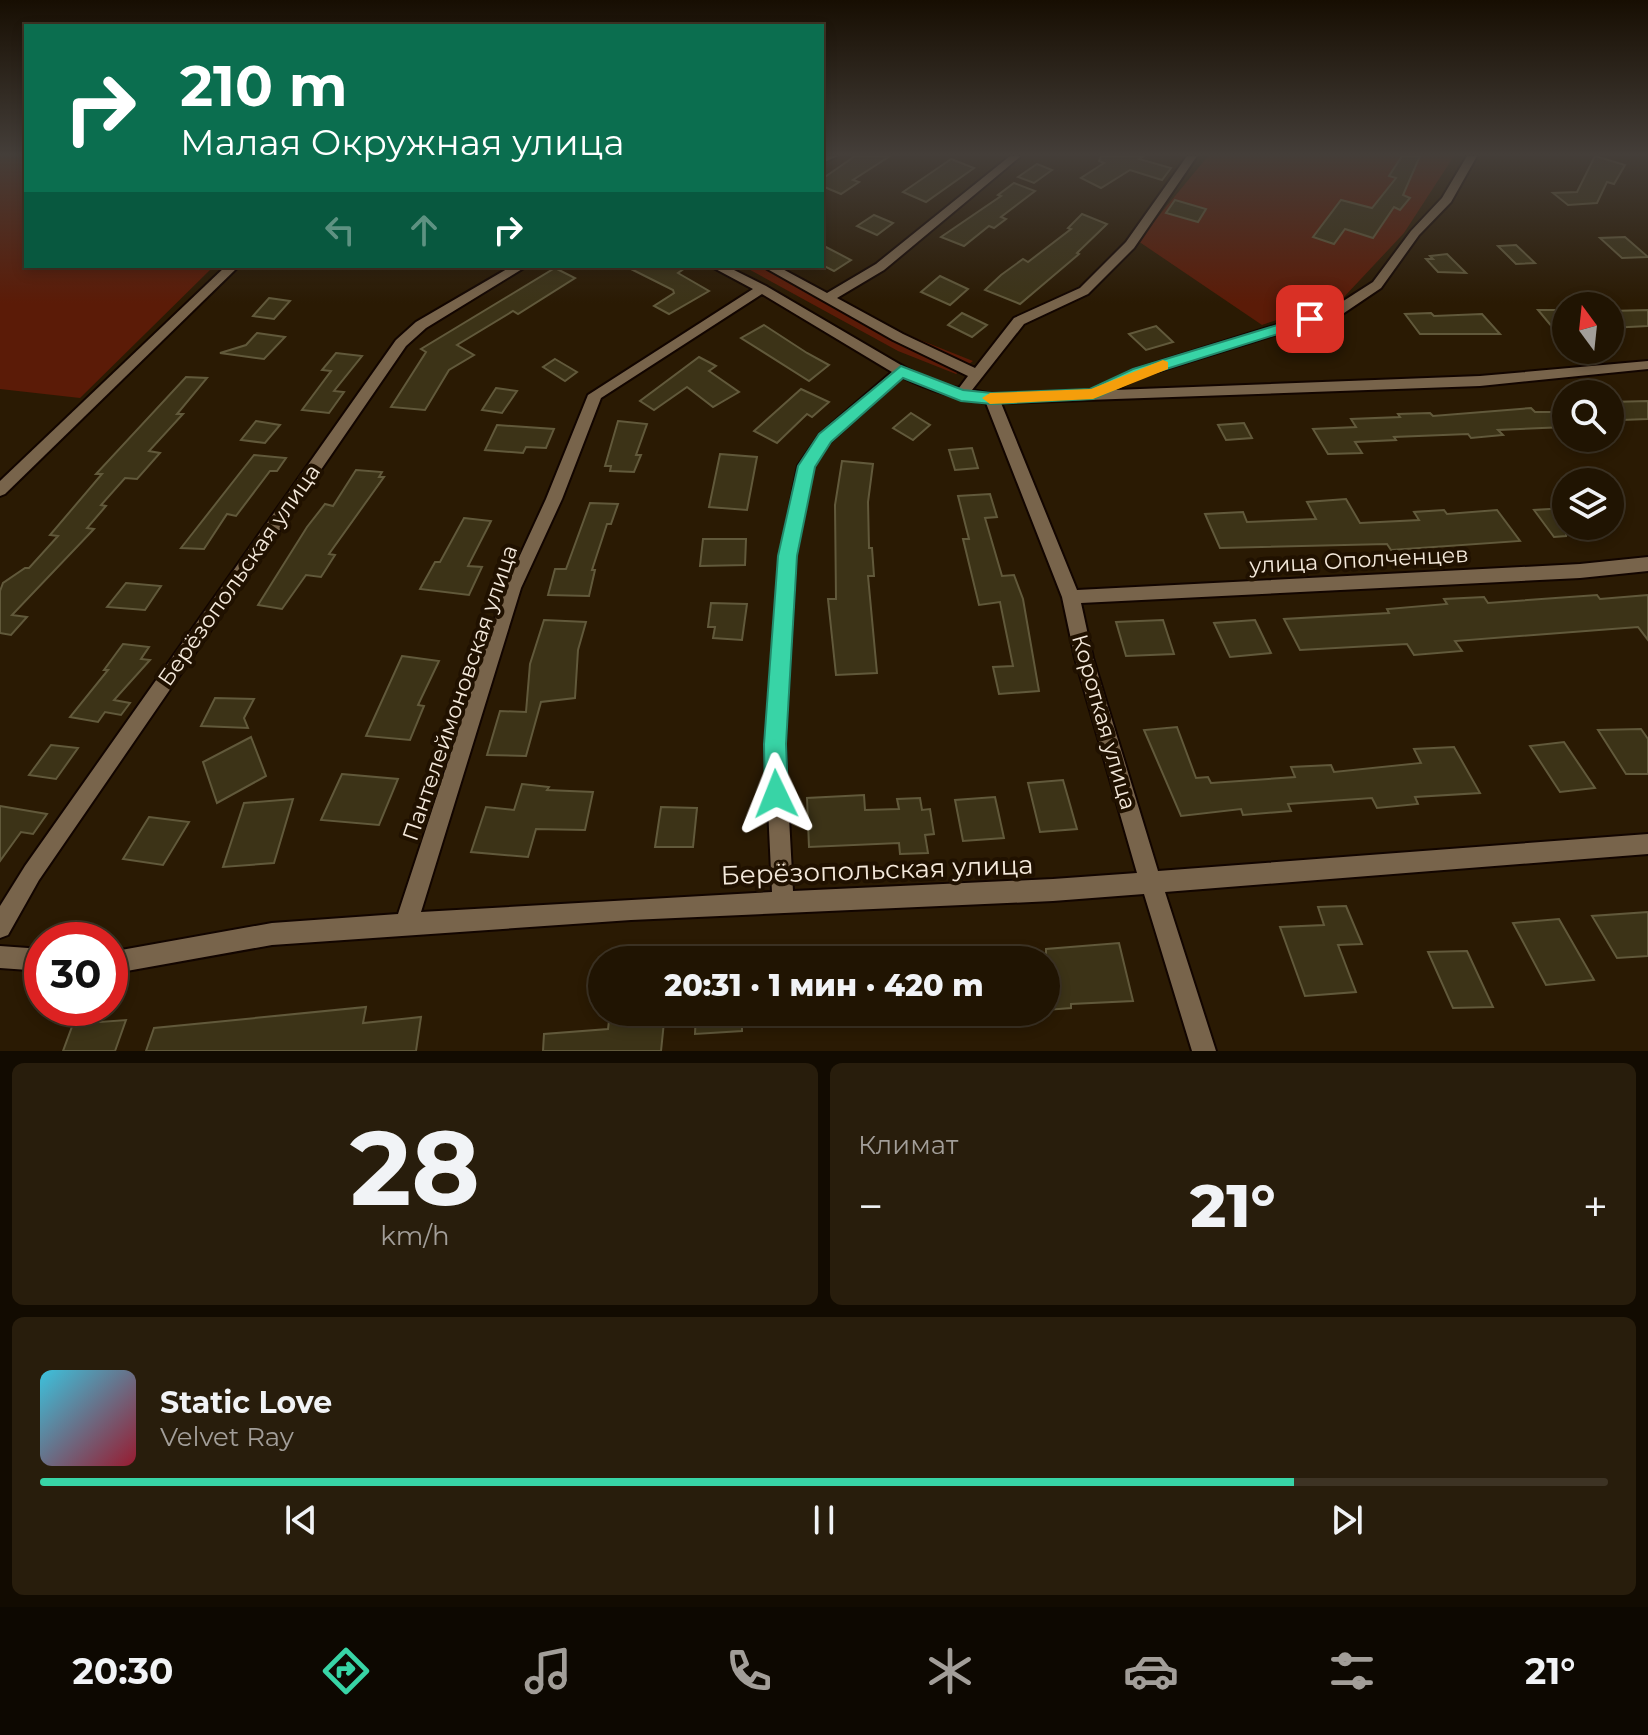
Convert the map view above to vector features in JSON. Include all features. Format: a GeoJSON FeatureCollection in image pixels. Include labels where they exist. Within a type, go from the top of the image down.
{"type":"FeatureCollection","features":[{"type":"Feature","properties":{"kind":"street"},"geometry":{"type":"LineString","coordinates":[[827,299],[880,267],[956,205]]}},
{"type":"Feature","properties":{"kind":"street"},"geometry":{"type":"LineString","coordinates":[[961,395],[1019,321],[1084,291],[1130,245],[1158,205]]}},
{"type":"Feature","properties":{"kind":"street"},"geometry":{"type":"LineString","coordinates":[[1093,394],[1138,373],[1339,310],[1377,285],[1415,233],[1442,205]]}},
{"type":"Feature","properties":{"kind":"street"},"geometry":{"type":"LineString","coordinates":[[0,490],[231,268]]}},
{"type":"Feature","properties":{"kind":"street","name":"Берёзопольская улица"},"geometry":{"type":"LineString","coordinates":[[0,927],[40,862],[401,343],[421,325],[518,268]]}},
{"type":"Feature","properties":{"kind":"street"},"geometry":{"type":"LineString","coordinates":[[720,268],[762,289],[901,371],[961,395],[992,399],[1480,381],[1648,365]]}},
{"type":"Feature","properties":{"kind":"street"},"geometry":{"type":"LineString","coordinates":[[772,268],[975,374]]}},
{"type":"Feature","properties":{"kind":"street","name":"Пантелеймоновская улица"},"geometry":{"type":"LineString","coordinates":[[406,924],[513,588],[554,499],[595,395],[762,289]]}},
{"type":"Feature","properties":{"kind":"street"},"geometry":{"type":"LineString","coordinates":[[783,902],[775,744],[788,556],[806,466],[825,438],[901,371]]}},
{"type":"Feature","properties":{"kind":"street","name":"Короткая улица"},"geometry":{"type":"LineString","coordinates":[[992,399],[1071,597],[1084,658],[1204,1051]]}},
{"type":"Feature","properties":{"kind":"street","name":"улица Ополченцев"},"geometry":{"type":"LineString","coordinates":[[1071,597],[1580,571],[1648,564]]}},
{"type":"Feature","properties":{"kind":"street","name":"Берёзопольская улица"},"geometry":{"type":"LineString","coordinates":[[128,960],[272,934],[631,909],[1053,890],[1648,844]]}},
{"type":"Feature","properties":{"kind":"street"},"geometry":{"type":"LineString","coordinates":[[0,957],[24,959]]}},
{"type":"Feature","properties":{"kind":"shaded area"},"geometry":{"type":"Polygon","coordinates":[[[0,205],[24,205],[24,268],[212,268],[80,398],[0,389],[0,205]]]}},
{"type":"Feature","properties":{"kind":"shaded area"},"geometry":{"type":"Polygon","coordinates":[[[1168,205],[1422,205],[1404,233],[1344,297],[1262,325],[1138,241],[1168,205]]]}},
{"type":"Feature","properties":{"kind":"shaded area"},"geometry":{"type":"Polygon","coordinates":[[[747,268],[782,268],[895,330],[973,361],[956,374],[898,351],[747,268]]]}},
{"type":"Feature","properties":{"kind":"building"},"geometry":{"type":"Polygon","coordinates":[[[988,205],[1017,205],[1001,217],[1006,219],[994,228],[989,226],[964,246],[941,237],[988,205]]]}},
{"type":"Feature","properties":{"kind":"building"},"geometry":{"type":"Polygon","coordinates":[[[1172,205],[1206,209],[1198,222],[1166,213],[1172,205]]]}},
{"type":"Feature","properties":{"kind":"building"},"geometry":{"type":"Polygon","coordinates":[[[1337,205],[1372,208],[1374,205],[1404,205],[1400,210],[1394,207],[1373,238],[1345,229],[1334,244],[1313,237],[1337,205]]]}},
{"type":"Feature","properties":{"kind":"building"},"geometry":{"type":"Polygon","coordinates":[[[1082,214],[1107,224],[1079,254],[1020,304],[985,290],[1023,259],[1028,262],[1071,229],[1068,228],[1082,214]]]}},
{"type":"Feature","properties":{"kind":"building"},"geometry":{"type":"Polygon","coordinates":[[[874,215],[893,223],[877,235],[857,226],[874,215]]]}},
{"type":"Feature","properties":{"kind":"building"},"geometry":{"type":"Polygon","coordinates":[[[1625,237],[1648,257],[1622,258],[1600,238],[1625,237]]]}},
{"type":"Feature","properties":{"kind":"building"},"geometry":{"type":"Polygon","coordinates":[[[1516,245],[1535,263],[1516,264],[1498,246],[1516,245]]]}},
{"type":"Feature","properties":{"kind":"building"},"geometry":{"type":"Polygon","coordinates":[[[824,246],[851,260],[834,271],[824,266],[824,246]]]}},
{"type":"Feature","properties":{"kind":"building"},"geometry":{"type":"Polygon","coordinates":[[[1447,254],[1466,273],[1438,272],[1426,259],[1447,254]]]}},
{"type":"Feature","properties":{"kind":"building"},"geometry":{"type":"Polygon","coordinates":[[[555,268],[575,278],[518,314],[513,311],[457,345],[474,355],[449,370],[425,410],[391,407],[426,352],[421,349],[555,268]]]}},
{"type":"Feature","properties":{"kind":"building"},"geometry":{"type":"Polygon","coordinates":[[[629,268],[685,268],[678,273],[709,291],[669,314],[654,306],[674,293],[629,268]]]}},
{"type":"Feature","properties":{"kind":"building"},"geometry":{"type":"Polygon","coordinates":[[[940,276],[968,289],[950,305],[921,292],[940,276]]]}},
{"type":"Feature","properties":{"kind":"building"},"geometry":{"type":"Polygon","coordinates":[[[269,298],[290,301],[274,319],[253,316],[269,298]]]}},
{"type":"Feature","properties":{"kind":"building"},"geometry":{"type":"Polygon","coordinates":[[[1538,310],[1552,310],[1552,327],[1538,310]]]}},
{"type":"Feature","properties":{"kind":"building"},"geometry":{"type":"Polygon","coordinates":[[[1648,310],[1648,326],[1624,327],[1624,311],[1648,310]]]}},
{"type":"Feature","properties":{"kind":"building"},"geometry":{"type":"Polygon","coordinates":[[[962,313],[987,325],[972,337],[948,325],[962,313]]]}},
{"type":"Feature","properties":{"kind":"building"},"geometry":{"type":"Polygon","coordinates":[[[1431,313],[1434,316],[1482,314],[1500,334],[1420,334],[1405,314],[1431,313]]]}},
{"type":"Feature","properties":{"kind":"building"},"geometry":{"type":"Polygon","coordinates":[[[764,325],[829,365],[809,381],[741,338],[764,325]]]}},
{"type":"Feature","properties":{"kind":"building"},"geometry":{"type":"Polygon","coordinates":[[[1156,326],[1173,342],[1146,350],[1129,334],[1156,326]]]}},
{"type":"Feature","properties":{"kind":"building"},"geometry":{"type":"Polygon","coordinates":[[[257,333],[285,337],[264,359],[220,353],[246,345],[257,333]]]}},
{"type":"Feature","properties":{"kind":"building"},"geometry":{"type":"Polygon","coordinates":[[[336,353],[362,356],[334,391],[344,392],[329,413],[302,410],[331,371],[322,370],[336,353]]]}},
{"type":"Feature","properties":{"kind":"building"},"geometry":{"type":"Polygon","coordinates":[[[699,357],[716,366],[709,371],[739,392],[713,407],[687,387],[654,410],[640,401],[699,357]]]}},
{"type":"Feature","properties":{"kind":"building"},"geometry":{"type":"Polygon","coordinates":[[[555,359],[577,372],[565,381],[543,367],[555,359]]]}},
{"type":"Feature","properties":{"kind":"building"},"geometry":{"type":"Polygon","coordinates":[[[186,377],[207,378],[177,414],[183,414],[149,451],[160,453],[137,479],[125,478],[101,505],[106,506],[87,528],[94,529],[12,615],[27,617],[11,635],[0,633],[0,591],[3,583],[29,568],[58,536],[50,535],[102,474],[96,474],[186,377]]]}},
{"type":"Feature","properties":{"kind":"building"},"geometry":{"type":"Polygon","coordinates":[[[496,388],[517,391],[502,413],[482,410],[496,388]]]}},
{"type":"Feature","properties":{"kind":"building"},"geometry":{"type":"Polygon","coordinates":[[[801,389],[829,402],[812,417],[807,414],[777,443],[754,431],[801,389]]]}},
{"type":"Feature","properties":{"kind":"building"},"geometry":{"type":"Polygon","coordinates":[[[1648,401],[1648,419],[1624,420],[1624,402],[1648,401]]]}},
{"type":"Feature","properties":{"kind":"building"},"geometry":{"type":"Polygon","coordinates":[[[1531,408],[1535,412],[1552,412],[1552,428],[1498,430],[1503,435],[1471,438],[1468,434],[1394,437],[1396,440],[1355,442],[1362,453],[1328,454],[1313,429],[1356,427],[1351,419],[1400,417],[1398,414],[1430,413],[1433,416],[1531,408]]]}},
{"type":"Feature","properties":{"kind":"building"},"geometry":{"type":"Polygon","coordinates":[[[911,413],[930,425],[913,440],[893,428],[911,413]]]}},
{"type":"Feature","properties":{"kind":"building"},"geometry":{"type":"Polygon","coordinates":[[[256,421],[280,425],[265,443],[241,440],[256,421]]]}},
{"type":"Feature","properties":{"kind":"building"},"geometry":{"type":"Polygon","coordinates":[[[618,421],[647,424],[636,455],[641,455],[634,472],[610,471],[611,466],[605,466],[618,421]]]}},
{"type":"Feature","properties":{"kind":"building"},"geometry":{"type":"Polygon","coordinates":[[[1244,423],[1252,438],[1226,440],[1218,425],[1244,423]]]}},
{"type":"Feature","properties":{"kind":"building"},"geometry":{"type":"Polygon","coordinates":[[[497,425],[554,429],[546,448],[526,447],[523,453],[485,450],[497,425]]]}},
{"type":"Feature","properties":{"kind":"building"},"geometry":{"type":"Polygon","coordinates":[[[972,448],[978,468],[955,470],[949,450],[972,448]]]}},
{"type":"Feature","properties":{"kind":"building"},"geometry":{"type":"Polygon","coordinates":[[[720,454],[757,457],[747,510],[709,507],[720,454]]]}},
{"type":"Feature","properties":{"kind":"building"},"geometry":{"type":"Polygon","coordinates":[[[254,455],[286,458],[277,471],[270,471],[236,516],[227,514],[204,549],[181,548],[254,455]]]}},
{"type":"Feature","properties":{"kind":"building"},"geometry":{"type":"Polygon","coordinates":[[[842,461],[873,464],[868,502],[869,548],[872,548],[874,576],[868,576],[877,673],[836,675],[828,599],[836,599],[835,505],[842,461]]]}},
{"type":"Feature","properties":{"kind":"building"},"geometry":{"type":"Polygon","coordinates":[[[356,470],[382,472],[379,477],[384,477],[329,554],[335,555],[321,577],[306,575],[282,609],[258,605],[307,527],[325,504],[333,506],[356,470]]]}},
{"type":"Feature","properties":{"kind":"building"},"geometry":{"type":"Polygon","coordinates":[[[990,494],[997,517],[985,518],[1002,576],[1014,575],[1023,599],[1039,691],[999,694],[993,667],[1013,666],[1000,602],[979,605],[963,539],[969,539],[958,496],[990,494]]]}},
{"type":"Feature","properties":{"kind":"building"},"geometry":{"type":"Polygon","coordinates":[[[1346,499],[1360,523],[1419,520],[1414,512],[1444,510],[1447,514],[1497,510],[1520,541],[1391,550],[1387,544],[1220,548],[1205,514],[1243,512],[1247,522],[1316,519],[1307,502],[1346,499]]]}},
{"type":"Feature","properties":{"kind":"building"},"geometry":{"type":"Polygon","coordinates":[[[590,503],[618,504],[611,524],[607,524],[592,570],[595,570],[589,596],[548,595],[555,569],[566,569],[590,503]]]}},
{"type":"Feature","properties":{"kind":"building"},"geometry":{"type":"Polygon","coordinates":[[[1552,509],[1552,534],[1534,510],[1552,509]]]}},
{"type":"Feature","properties":{"kind":"building"},"geometry":{"type":"Polygon","coordinates":[[[464,518],[491,521],[468,566],[482,567],[469,595],[420,589],[435,562],[440,562],[464,518]]]}},
{"type":"Feature","properties":{"kind":"building"},"geometry":{"type":"Polygon","coordinates":[[[703,539],[746,539],[745,565],[700,566],[703,539]]]}},
{"type":"Feature","properties":{"kind":"building"},"geometry":{"type":"Polygon","coordinates":[[[126,583],[161,586],[145,610],[107,607],[126,583]]]}},
{"type":"Feature","properties":{"kind":"building"},"geometry":{"type":"Polygon","coordinates":[[[1597,595],[1600,599],[1648,595],[1648,640],[1638,627],[1455,641],[1462,651],[1414,655],[1407,644],[1300,650],[1284,619],[1389,613],[1387,609],[1447,604],[1444,599],[1484,597],[1488,603],[1597,595]]]}},
{"type":"Feature","properties":{"kind":"building"},"geometry":{"type":"Polygon","coordinates":[[[711,603],[747,604],[742,640],[713,638],[715,627],[708,627],[711,603]]]}},
{"type":"Feature","properties":{"kind":"building"},"geometry":{"type":"Polygon","coordinates":[[[544,620],[586,622],[578,650],[575,698],[541,702],[526,756],[487,755],[500,711],[526,712],[530,664],[544,620]]]}},
{"type":"Feature","properties":{"kind":"building"},"geometry":{"type":"Polygon","coordinates":[[[1163,620],[1174,654],[1126,656],[1116,622],[1163,620]]]}},
{"type":"Feature","properties":{"kind":"building"},"geometry":{"type":"Polygon","coordinates":[[[1255,620],[1271,653],[1230,657],[1214,623],[1255,620]]]}},
{"type":"Feature","properties":{"kind":"building"},"geometry":{"type":"Polygon","coordinates":[[[123,644],[149,647],[141,659],[150,660],[114,700],[130,703],[121,715],[105,712],[98,722],[70,717],[108,670],[104,670],[123,644]]]}},
{"type":"Feature","properties":{"kind":"building"},"geometry":{"type":"Polygon","coordinates":[[[402,656],[439,661],[418,705],[424,706],[410,740],[366,736],[402,656]]]}},
{"type":"Feature","properties":{"kind":"building"},"geometry":{"type":"Polygon","coordinates":[[[215,698],[254,699],[244,718],[248,728],[201,726],[215,698]]]}},
{"type":"Feature","properties":{"kind":"building"},"geometry":{"type":"Polygon","coordinates":[[[1177,727],[1196,778],[1208,777],[1211,783],[1295,777],[1291,767],[1331,765],[1334,772],[1421,763],[1414,749],[1454,747],[1480,793],[1415,797],[1418,804],[1377,808],[1372,798],[1288,804],[1291,811],[1243,815],[1241,809],[1181,816],[1144,730],[1177,727]]]}},
{"type":"Feature","properties":{"kind":"building"},"geometry":{"type":"Polygon","coordinates":[[[1641,729],[1648,739],[1648,774],[1626,774],[1598,730],[1641,729]]]}},
{"type":"Feature","properties":{"kind":"building"},"geometry":{"type":"Polygon","coordinates":[[[251,737],[266,776],[217,803],[203,762],[251,737]]]}},
{"type":"Feature","properties":{"kind":"building"},"geometry":{"type":"Polygon","coordinates":[[[1564,742],[1595,788],[1560,792],[1530,746],[1564,742]]]}},
{"type":"Feature","properties":{"kind":"building"},"geometry":{"type":"Polygon","coordinates":[[[51,745],[78,748],[56,779],[29,775],[51,745]]]}},
{"type":"Feature","properties":{"kind":"building"},"geometry":{"type":"Polygon","coordinates":[[[342,774],[398,779],[379,825],[321,820],[342,774]]]}},
{"type":"Feature","properties":{"kind":"building"},"geometry":{"type":"Polygon","coordinates":[[[1063,780],[1077,829],[1040,832],[1028,783],[1063,780]]]}},
{"type":"Feature","properties":{"kind":"building"},"geometry":{"type":"Polygon","coordinates":[[[522,784],[549,787],[547,790],[593,792],[585,830],[536,829],[528,857],[471,852],[486,807],[514,810],[522,784]]]}},
{"type":"Feature","properties":{"kind":"building"},"geometry":{"type":"Polygon","coordinates":[[[864,795],[865,810],[899,809],[897,799],[920,798],[922,810],[930,809],[934,834],[925,835],[928,853],[900,854],[899,843],[809,847],[807,798],[864,795]]]}},
{"type":"Feature","properties":{"kind":"building"},"geometry":{"type":"Polygon","coordinates":[[[995,797],[1004,838],[963,841],[955,800],[995,797]]]}},
{"type":"Feature","properties":{"kind":"building"},"geometry":{"type":"Polygon","coordinates":[[[293,799],[274,863],[223,867],[244,803],[293,799]]]}},
{"type":"Feature","properties":{"kind":"building"},"geometry":{"type":"Polygon","coordinates":[[[0,806],[47,814],[33,834],[21,832],[0,861],[0,806]]]}},
{"type":"Feature","properties":{"kind":"building"},"geometry":{"type":"Polygon","coordinates":[[[661,807],[697,808],[693,847],[655,847],[661,807]]]}},
{"type":"Feature","properties":{"kind":"building"},"geometry":{"type":"Polygon","coordinates":[[[149,817],[189,822],[163,865],[123,859],[149,817]]]}},
{"type":"Feature","properties":{"kind":"building"},"geometry":{"type":"Polygon","coordinates":[[[1346,906],[1362,944],[1338,945],[1356,992],[1305,996],[1280,927],[1324,925],[1318,907],[1346,906]]]}},
{"type":"Feature","properties":{"kind":"building"},"geometry":{"type":"Polygon","coordinates":[[[1648,912],[1648,956],[1617,958],[1592,916],[1648,912]]]}},
{"type":"Feature","properties":{"kind":"building"},"geometry":{"type":"Polygon","coordinates":[[[1559,919],[1594,980],[1546,985],[1513,923],[1559,919]]]}},
{"type":"Feature","properties":{"kind":"building"},"geometry":{"type":"Polygon","coordinates":[[[1119,943],[1133,1001],[1071,1004],[1071,1008],[1060,1009],[1060,948],[1119,943]]]}},
{"type":"Feature","properties":{"kind":"building"},"geometry":{"type":"Polygon","coordinates":[[[1467,951],[1493,1007],[1453,1008],[1428,952],[1467,951]]]}},
{"type":"Feature","properties":{"kind":"building"},"geometry":{"type":"Polygon","coordinates":[[[366,1007],[363,1023],[421,1017],[416,1051],[146,1051],[154,1028],[366,1007]]]}},
{"type":"Feature","properties":{"kind":"building"},"geometry":{"type":"Polygon","coordinates":[[[72,1026],[124,1026],[115,1051],[63,1051],[72,1026]]]}},
{"type":"Feature","properties":{"kind":"building"},"geometry":{"type":"Polygon","coordinates":[[[608,1026],[664,1026],[661,1051],[543,1051],[544,1034],[608,1029],[608,1026]]]}},
{"type":"Feature","properties":{"kind":"building"},"geometry":{"type":"Polygon","coordinates":[[[695,1026],[742,1026],[742,1031],[695,1034],[695,1026]]]}},
{"type":"Feature","properties":{"kind":"slow traffic"},"geometry":{"type":"LineString","coordinates":[[990,398],[1093,394],[1163,365]]}},
{"type":"Feature","properties":{"kind":"route"},"geometry":{"type":"LineString","coordinates":[[776,794],[775,744],[788,556],[806,466],[825,438],[901,371],[939,389],[992,399],[1093,394],[1138,373],[1310,319]]}}]}
